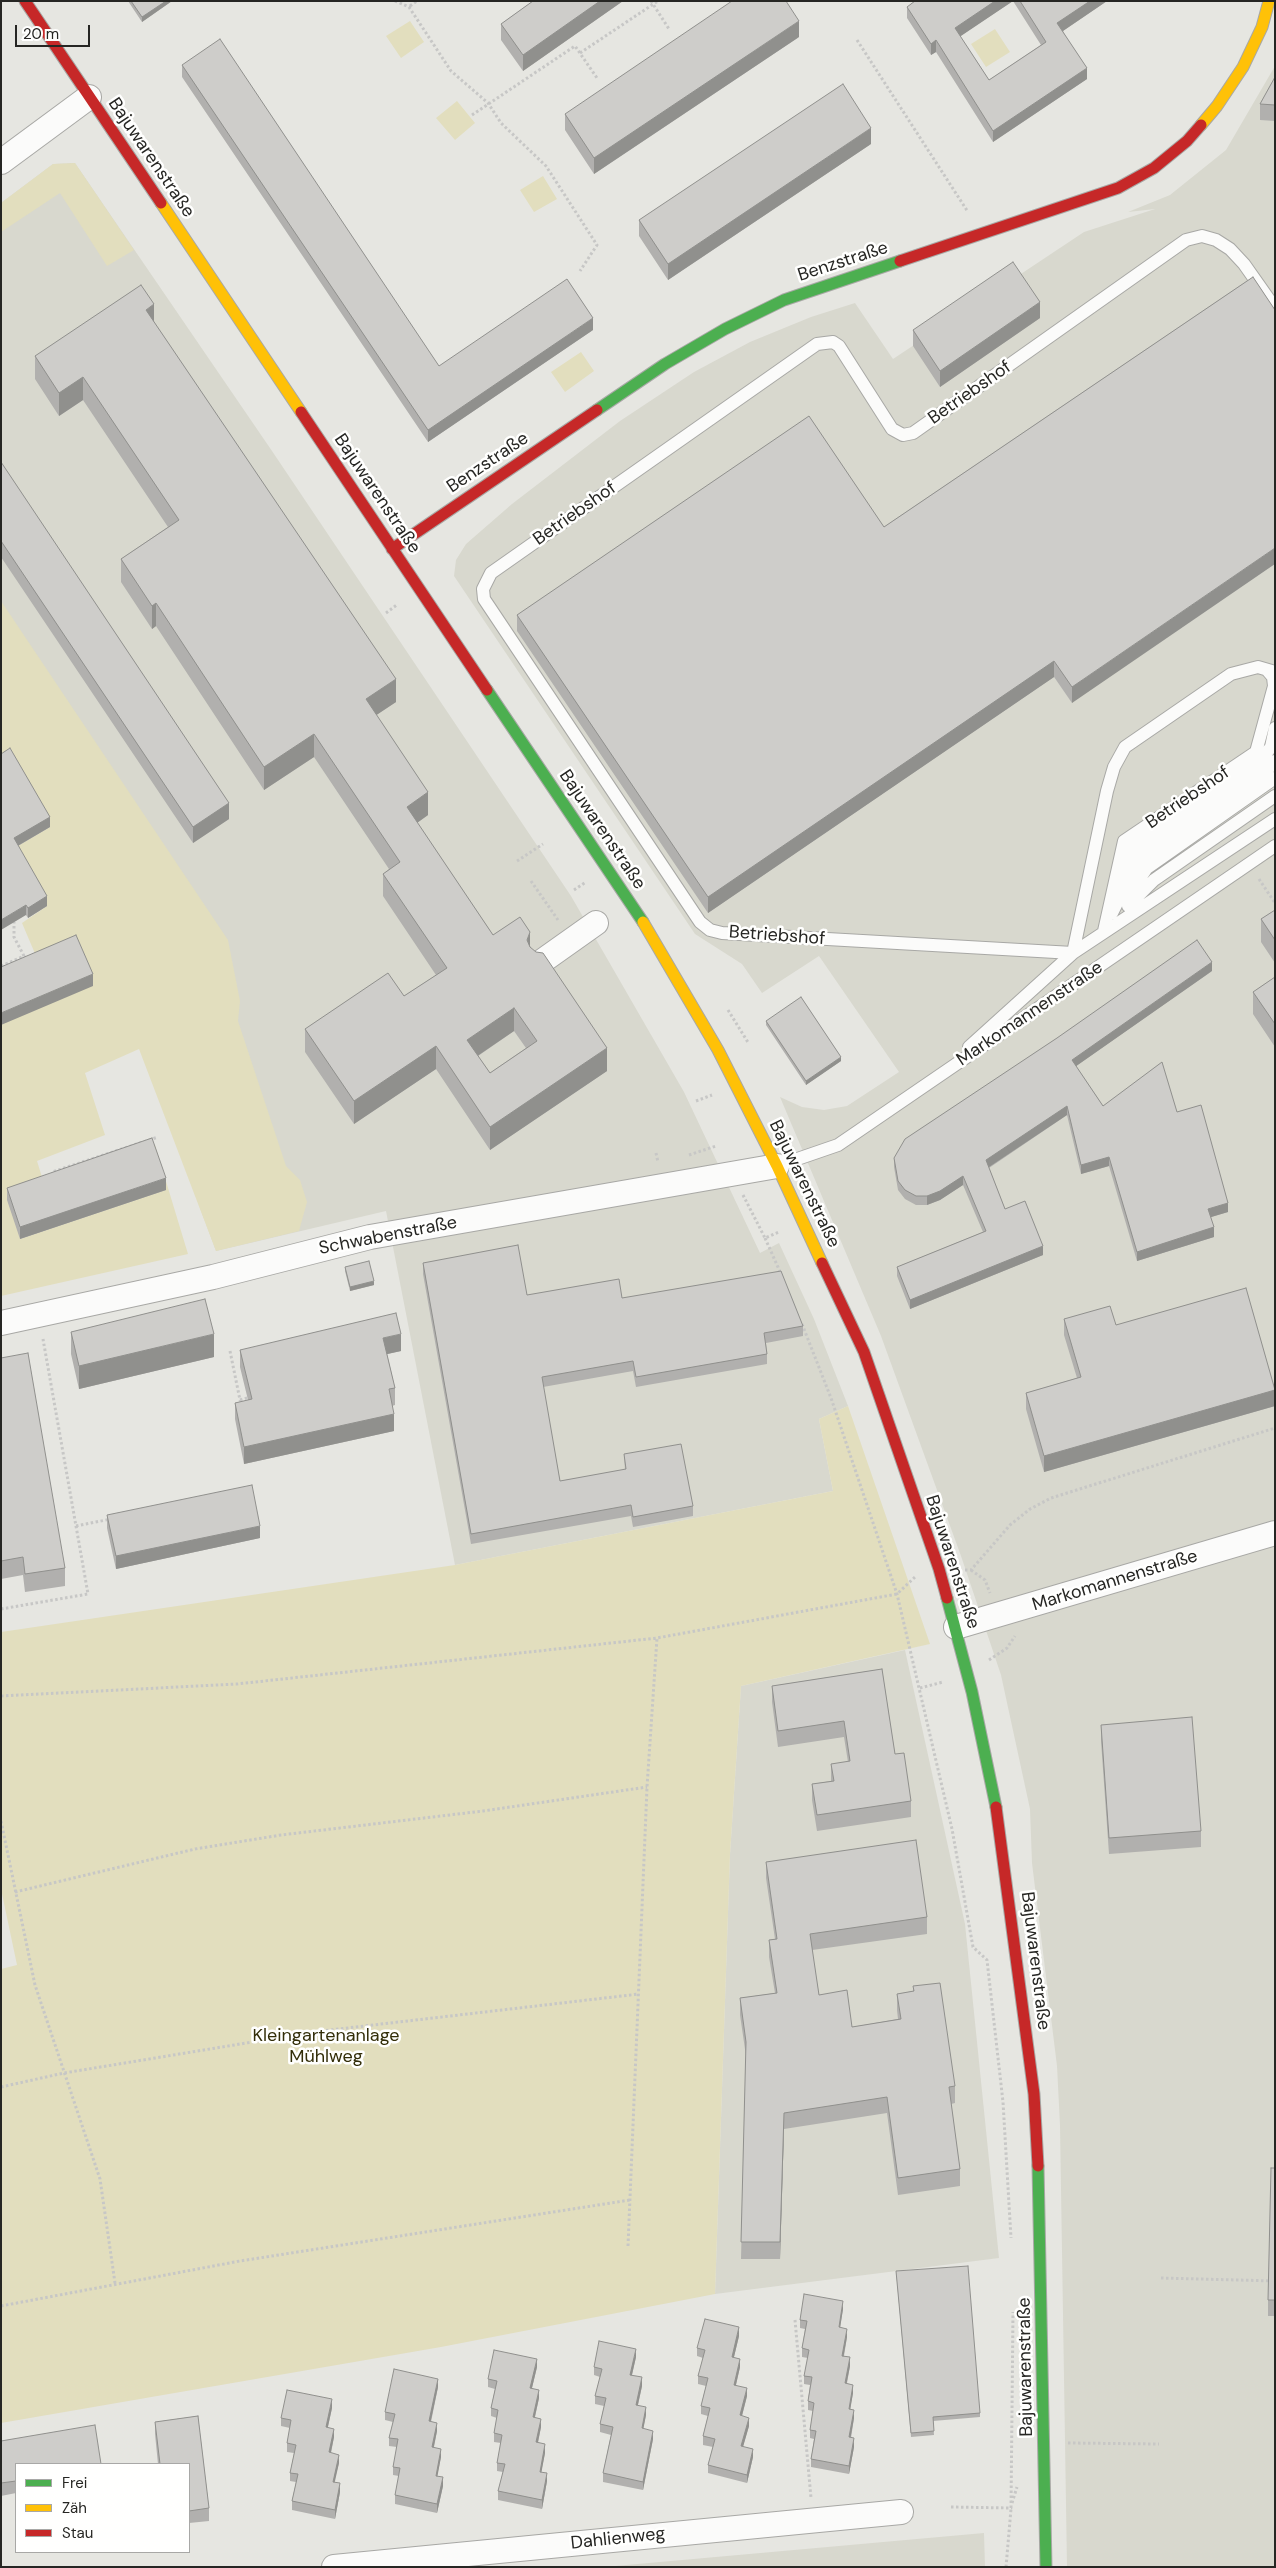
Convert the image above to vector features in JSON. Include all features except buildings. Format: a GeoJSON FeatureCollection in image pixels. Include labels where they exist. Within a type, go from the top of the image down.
{"type":"FeatureCollection","features":[{"type":"Feature","properties":{"kind":"street","name":"Bajuwarenstraße"},"geometry":{"type":"LineString","coordinates":[[25,1],[640,917],[718,1050],[777,1166],[864,1352],[939,1569],[956,1627],[1000,1824],[1034,2094],[1039,2178],[1046,2567]]}},
{"type":"Feature","properties":{"kind":"street","name":"Benzstraße"},"geometry":{"type":"LineString","coordinates":[[392,549],[665,364],[725,329],[784,300],[1118,188],[1154,168],[1187,141],[1217,106],[1243,67],[1262,27],[1270,1]]}},
{"type":"Feature","properties":{"kind":"street"},"geometry":{"type":"LineString","coordinates":[[1,162],[89,97]]}},
{"type":"Feature","properties":{"kind":"street"},"geometry":{"type":"LineString","coordinates":[[542,962],[596,923]]}},
{"type":"Feature","properties":{"kind":"street","name":"Schwabenstraße"},"geometry":{"type":"LineString","coordinates":[[1,1323],[213,1277],[370,1237],[777,1166]]}},
{"type":"Feature","properties":{"kind":"street","name":"Markomannenstraße"},"geometry":{"type":"LineString","coordinates":[[956,1627],[1275,1533]]}},
{"type":"Feature","properties":{"kind":"street","name":"Dahlienweg"},"geometry":{"type":"LineString","coordinates":[[334,2567],[901,2512]]}},
{"type":"Feature","properties":{"kind":"lane","name":"Betriebshof"},"geometry":{"type":"LineString","coordinates":[[1073,954],[722,933],[710,930],[700,922],[501,624],[484,598],[483,589],[491,573],[817,344],[833,342],[839,346],[892,429],[903,435],[913,433],[1186,240],[1202,236],[1216,240],[1230,249],[1244,264],[1275,308]]}},
{"type":"Feature","properties":{"kind":"lane","name":"Betriebshof"},"geometry":{"type":"LineString","coordinates":[[1073,954],[1107,791],[1114,767],[1125,747],[1231,674],[1258,667],[1271,671],[1274,686],[1256,752],[1124,841],[1104,931]]}},
{"type":"Feature","properties":{"kind":"lane","name":"Betriebshof"},"geometry":{"type":"LineString","coordinates":[[1104,931],[1132,850],[1262,760],[1270,747],[1275,728]]}},
{"type":"Feature","properties":{"kind":"lane","name":"Betriebshof"},"geometry":{"type":"LineString","coordinates":[[1104,931],[1139,859],[1268,769],[1275,761]]}},
{"type":"Feature","properties":{"kind":"lane","name":"Betriebshof"},"geometry":{"type":"LineString","coordinates":[[1104,931],[1147,868],[1275,778]]}},
{"type":"Feature","properties":{"kind":"lane","name":"Betriebshof"},"geometry":{"type":"LineString","coordinates":[[1104,931],[1154,880],[1275,796]]}},
{"type":"Feature","properties":{"kind":"lane","name":"Betriebshof"},"geometry":{"type":"LineString","coordinates":[[934,1079],[1073,954],[1104,931],[1275,819]]}},
{"type":"Feature","properties":{"kind":"lane","name":"Markomannenstraße"},"geometry":{"type":"LineString","coordinates":[[777,1166],[838,1145],[1275,846]]}},
{"type":"Feature","properties":{"kind":"path"},"geometry":{"type":"LineString","coordinates":[[395,1],[409,7],[451,71],[488,103],[501,123],[546,166],[597,245],[580,271]]}},
{"type":"Feature","properties":{"kind":"path"},"geometry":{"type":"LineString","coordinates":[[409,7],[417,1]]}},
{"type":"Feature","properties":{"kind":"path"},"geometry":{"type":"LineString","coordinates":[[580,53],[652,3],[658,1]]}},
{"type":"Feature","properties":{"kind":"path"},"geometry":{"type":"LineString","coordinates":[[652,3],[668,29]]}},
{"type":"Feature","properties":{"kind":"path"},"geometry":{"type":"LineString","coordinates":[[857,40],[982,234]]}},
{"type":"Feature","properties":{"kind":"path"},"geometry":{"type":"LineString","coordinates":[[472,115],[575,46],[597,78]]}},
{"type":"Feature","properties":{"kind":"path"},"geometry":{"type":"LineString","coordinates":[[386,613],[403,600]]}},
{"type":"Feature","properties":{"kind":"path"},"geometry":{"type":"LineString","coordinates":[[517,861],[543,844]]}},
{"type":"Feature","properties":{"kind":"path"},"geometry":{"type":"LineString","coordinates":[[1249,864],[1275,903]]}},
{"type":"Feature","properties":{"kind":"path"},"geometry":{"type":"LineString","coordinates":[[588,880],[594,888]]}},
{"type":"Feature","properties":{"kind":"path"},"geometry":{"type":"LineString","coordinates":[[531,881],[558,921]]}},
{"type":"Feature","properties":{"kind":"path"},"geometry":{"type":"LineString","coordinates":[[1,966],[24,956],[14,937],[14,922]]}},
{"type":"Feature","properties":{"kind":"path"},"geometry":{"type":"LineString","coordinates":[[696,1101],[717,1093]]}},
{"type":"Feature","properties":{"kind":"path"},"geometry":{"type":"LineString","coordinates":[[54,1178],[52,1172],[158,1136]]}},
{"type":"Feature","properties":{"kind":"path"},"geometry":{"type":"LineString","coordinates":[[98,1156],[100,1162]]}},
{"type":"Feature","properties":{"kind":"path"},"geometry":{"type":"LineString","coordinates":[[741,1190],[784,1281]]}},
{"type":"Feature","properties":{"kind":"path"},"geometry":{"type":"LineString","coordinates":[[765,1238],[782,1231],[778,1222]]}},
{"type":"Feature","properties":{"kind":"path"},"geometry":{"type":"LineString","coordinates":[[1,1609],[88,1594],[39,1314]]}},
{"type":"Feature","properties":{"kind":"path"},"geometry":{"type":"LineString","coordinates":[[799,1317],[831,1398],[897,1594],[952,1829],[973,1947],[987,1960],[1003,2102],[1012,2245]]}},
{"type":"Feature","properties":{"kind":"path"},"geometry":{"type":"LineString","coordinates":[[230,1351],[240,1400],[259,1395]]}},
{"type":"Feature","properties":{"kind":"path"},"geometry":{"type":"LineString","coordinates":[[1,1696],[237,1684],[657,1638],[897,1594],[913,1578],[939,1569],[971,1570],[1010,1525],[1030,1509],[1051,1498],[1275,1428]]}},
{"type":"Feature","properties":{"kind":"path"},"geometry":{"type":"LineString","coordinates":[[76,1526],[115,1518]]}},
{"type":"Feature","properties":{"kind":"path"},"geometry":{"type":"LineString","coordinates":[[910,1569],[916,1588]]}},
{"type":"Feature","properties":{"kind":"path"},"geometry":{"type":"LineString","coordinates":[[920,1688],[967,1673],[1007,1648],[1034,1605]]}},
{"type":"Feature","properties":{"kind":"path"},"geometry":{"type":"LineString","coordinates":[[628,2246],[647,1787],[657,1638]]}},
{"type":"Feature","properties":{"kind":"path"},"geometry":{"type":"LineString","coordinates":[[941,1675],[945,1692]]}},
{"type":"Feature","properties":{"kind":"path"},"geometry":{"type":"LineString","coordinates":[[15,1892],[204,1847],[281,1835],[483,1811],[647,1787]]}},
{"type":"Feature","properties":{"kind":"path"},"geometry":{"type":"LineString","coordinates":[[1,1821],[35,1985],[100,2179],[115,2283]]}},
{"type":"Feature","properties":{"kind":"path"},"geometry":{"type":"LineString","coordinates":[[1,2087],[64,2073],[313,2032],[639,1994]]}},
{"type":"Feature","properties":{"kind":"path"},"geometry":{"type":"LineString","coordinates":[[1,2306],[115,2283],[240,2261],[630,2200]]}},
{"type":"Feature","properties":{"kind":"path"},"geometry":{"type":"LineString","coordinates":[[1161,2278],[1275,2281]]}},
{"type":"Feature","properties":{"kind":"path"},"geometry":{"type":"LineString","coordinates":[[1006,2567],[1011,2508],[1013,2305]]}},
{"type":"Feature","properties":{"kind":"path"},"geometry":{"type":"LineString","coordinates":[[795,2320],[813,2520]]}},
{"type":"Feature","properties":{"kind":"path"},"geometry":{"type":"LineString","coordinates":[[1045,2443],[1159,2444]]}},
{"type":"Feature","properties":{"kind":"path"},"geometry":{"type":"LineString","coordinates":[[1011,2508],[1017,2485]]}},
{"type":"Feature","properties":{"kind":"path"},"geometry":{"type":"LineString","coordinates":[[951,2507],[1011,2508]]}},
{"type":"Feature","properties":{"kind":"shaded area"},"geometry":{"type":"Polygon","coordinates":[[[1275,66],[1275,326],[884,543],[517,632],[1054,677],[1072,702],[1275,564],[1275,2567],[1067,2567],[1060,2125],[1057,2066],[1032,1863],[1030,1809],[1001,1675],[961,1556],[881,1336],[780,1097],[802,1107],[824,1110],[847,1106],[899,1072],[819,956],[762,993],[742,964],[695,934],[454,576],[456,560],[466,544],[512,504],[620,421],[694,372],[750,342],[811,317],[855,303],[893,359],[1084,232],[1155,209],[1128,212],[1170,195],[1226,150],[1275,66]]]}},
{"type":"Feature","properties":{"kind":"shaded area"},"geometry":{"type":"Polygon","coordinates":[[[75,163],[272,451],[571,896],[684,1092],[760,1253],[779,1243],[814,1319],[848,1406],[819,1419],[833,1491],[455,1565],[386,1211],[216,1251],[43,785],[1,727],[1,203],[53,164],[75,163]]]}},
{"type":"Feature","properties":{"kind":"shaded area"},"geometry":{"type":"Polygon","coordinates":[[[905,1650],[965,1924],[999,2258],[715,2294],[730,1854],[741,1686],[905,1650]]]}},
{"type":"Feature","properties":{"kind":"shaded area"},"geometry":{"type":"Polygon","coordinates":[[[984,2533],[985,2567],[604,2567],[984,2533]]]}},
{"type":"Feature","properties":{"kind":"green space"},"geometry":{"type":"Polygon","coordinates":[[[410,21],[424,42],[401,58],[386,36],[410,21]]]}},
{"type":"Feature","properties":{"kind":"green space"},"geometry":{"type":"Polygon","coordinates":[[[995,29],[1010,52],[986,67],[971,44],[995,29]]]}},
{"type":"Feature","properties":{"kind":"green space"},"geometry":{"type":"Polygon","coordinates":[[[457,101],[475,123],[455,140],[436,118],[457,101]]]}},
{"type":"Feature","properties":{"kind":"green space"},"geometry":{"type":"Polygon","coordinates":[[[75,163],[134,250],[107,266],[60,193],[1,232],[1,203],[53,164],[75,163]]]}},
{"type":"Feature","properties":{"kind":"green space"},"geometry":{"type":"Polygon","coordinates":[[[543,176],[557,199],[534,212],[520,190],[543,176]]]}},
{"type":"Feature","properties":{"kind":"green space"},"geometry":{"type":"Polygon","coordinates":[[[581,352],[594,371],[565,392],[551,372],[581,352]]]}},
{"type":"Feature","properties":{"kind":"green space"},"geometry":{"type":"Polygon","coordinates":[[[1,601],[228,940],[240,1001],[238,1021],[286,1166],[300,1180],[307,1202],[299,1231],[216,1251],[139,1049],[85,1073],[105,1135],[37,1161],[45,1187],[20,1239],[165,1190],[148,1144],[155,1145],[188,1254],[1,1296],[1,1025],[39,963],[22,923],[47,906],[14,848],[50,827],[25,783],[1,764],[1,601]]]}},
{"type":"Feature","properties":{"kind":"green space","name":"Kleingartenanlage Mühlweg"},"geometry":{"type":"Polygon","coordinates":[[[848,1406],[930,1644],[741,1686],[730,1854],[715,2294],[441,2347],[1,2423],[1,1969],[17,1965],[1,1889],[1,1632],[455,1565],[833,1491],[819,1419],[848,1406]]]}},
{"type":"Feature","properties":{"kind":"traffic: fast"},"geometry":{"type":"LineString","coordinates":[[597,410],[665,364],[725,329],[784,300],[900,261]]}},
{"type":"Feature","properties":{"kind":"traffic: fast"},"geometry":{"type":"LineString","coordinates":[[487,690],[643,922]]}},
{"type":"Feature","properties":{"kind":"traffic: fast"},"geometry":{"type":"LineString","coordinates":[[947,1598],[972,1692],[996,1807]]}},
{"type":"Feature","properties":{"kind":"traffic: fast"},"geometry":{"type":"LineString","coordinates":[[1038,2166],[1046,2567]]}},
{"type":"Feature","properties":{"kind":"traffic: slow"},"geometry":{"type":"LineString","coordinates":[[1201,125],[1217,106],[1243,67],[1262,27],[1269,1]]}},
{"type":"Feature","properties":{"kind":"traffic: slow"},"geometry":{"type":"LineString","coordinates":[[161,203],[301,412]]}},
{"type":"Feature","properties":{"kind":"traffic: slow"},"geometry":{"type":"LineString","coordinates":[[643,922],[718,1050],[777,1166],[822,1263]]}},
{"type":"Feature","properties":{"kind":"traffic: jam"},"geometry":{"type":"LineString","coordinates":[[25,1],[161,203]]}},
{"type":"Feature","properties":{"kind":"traffic: jam"},"geometry":{"type":"LineString","coordinates":[[900,261],[1118,188],[1154,168],[1187,141],[1201,125]]}},
{"type":"Feature","properties":{"kind":"traffic: jam"},"geometry":{"type":"LineString","coordinates":[[392,549],[597,410]]}},
{"type":"Feature","properties":{"kind":"traffic: jam"},"geometry":{"type":"LineString","coordinates":[[301,412],[487,690]]}},
{"type":"Feature","properties":{"kind":"traffic: jam"},"geometry":{"type":"LineString","coordinates":[[822,1263],[864,1352],[939,1569],[947,1598]]}},
{"type":"Feature","properties":{"kind":"traffic: jam"},"geometry":{"type":"LineString","coordinates":[[996,1807],[1034,2094],[1038,2166]]}}]}
